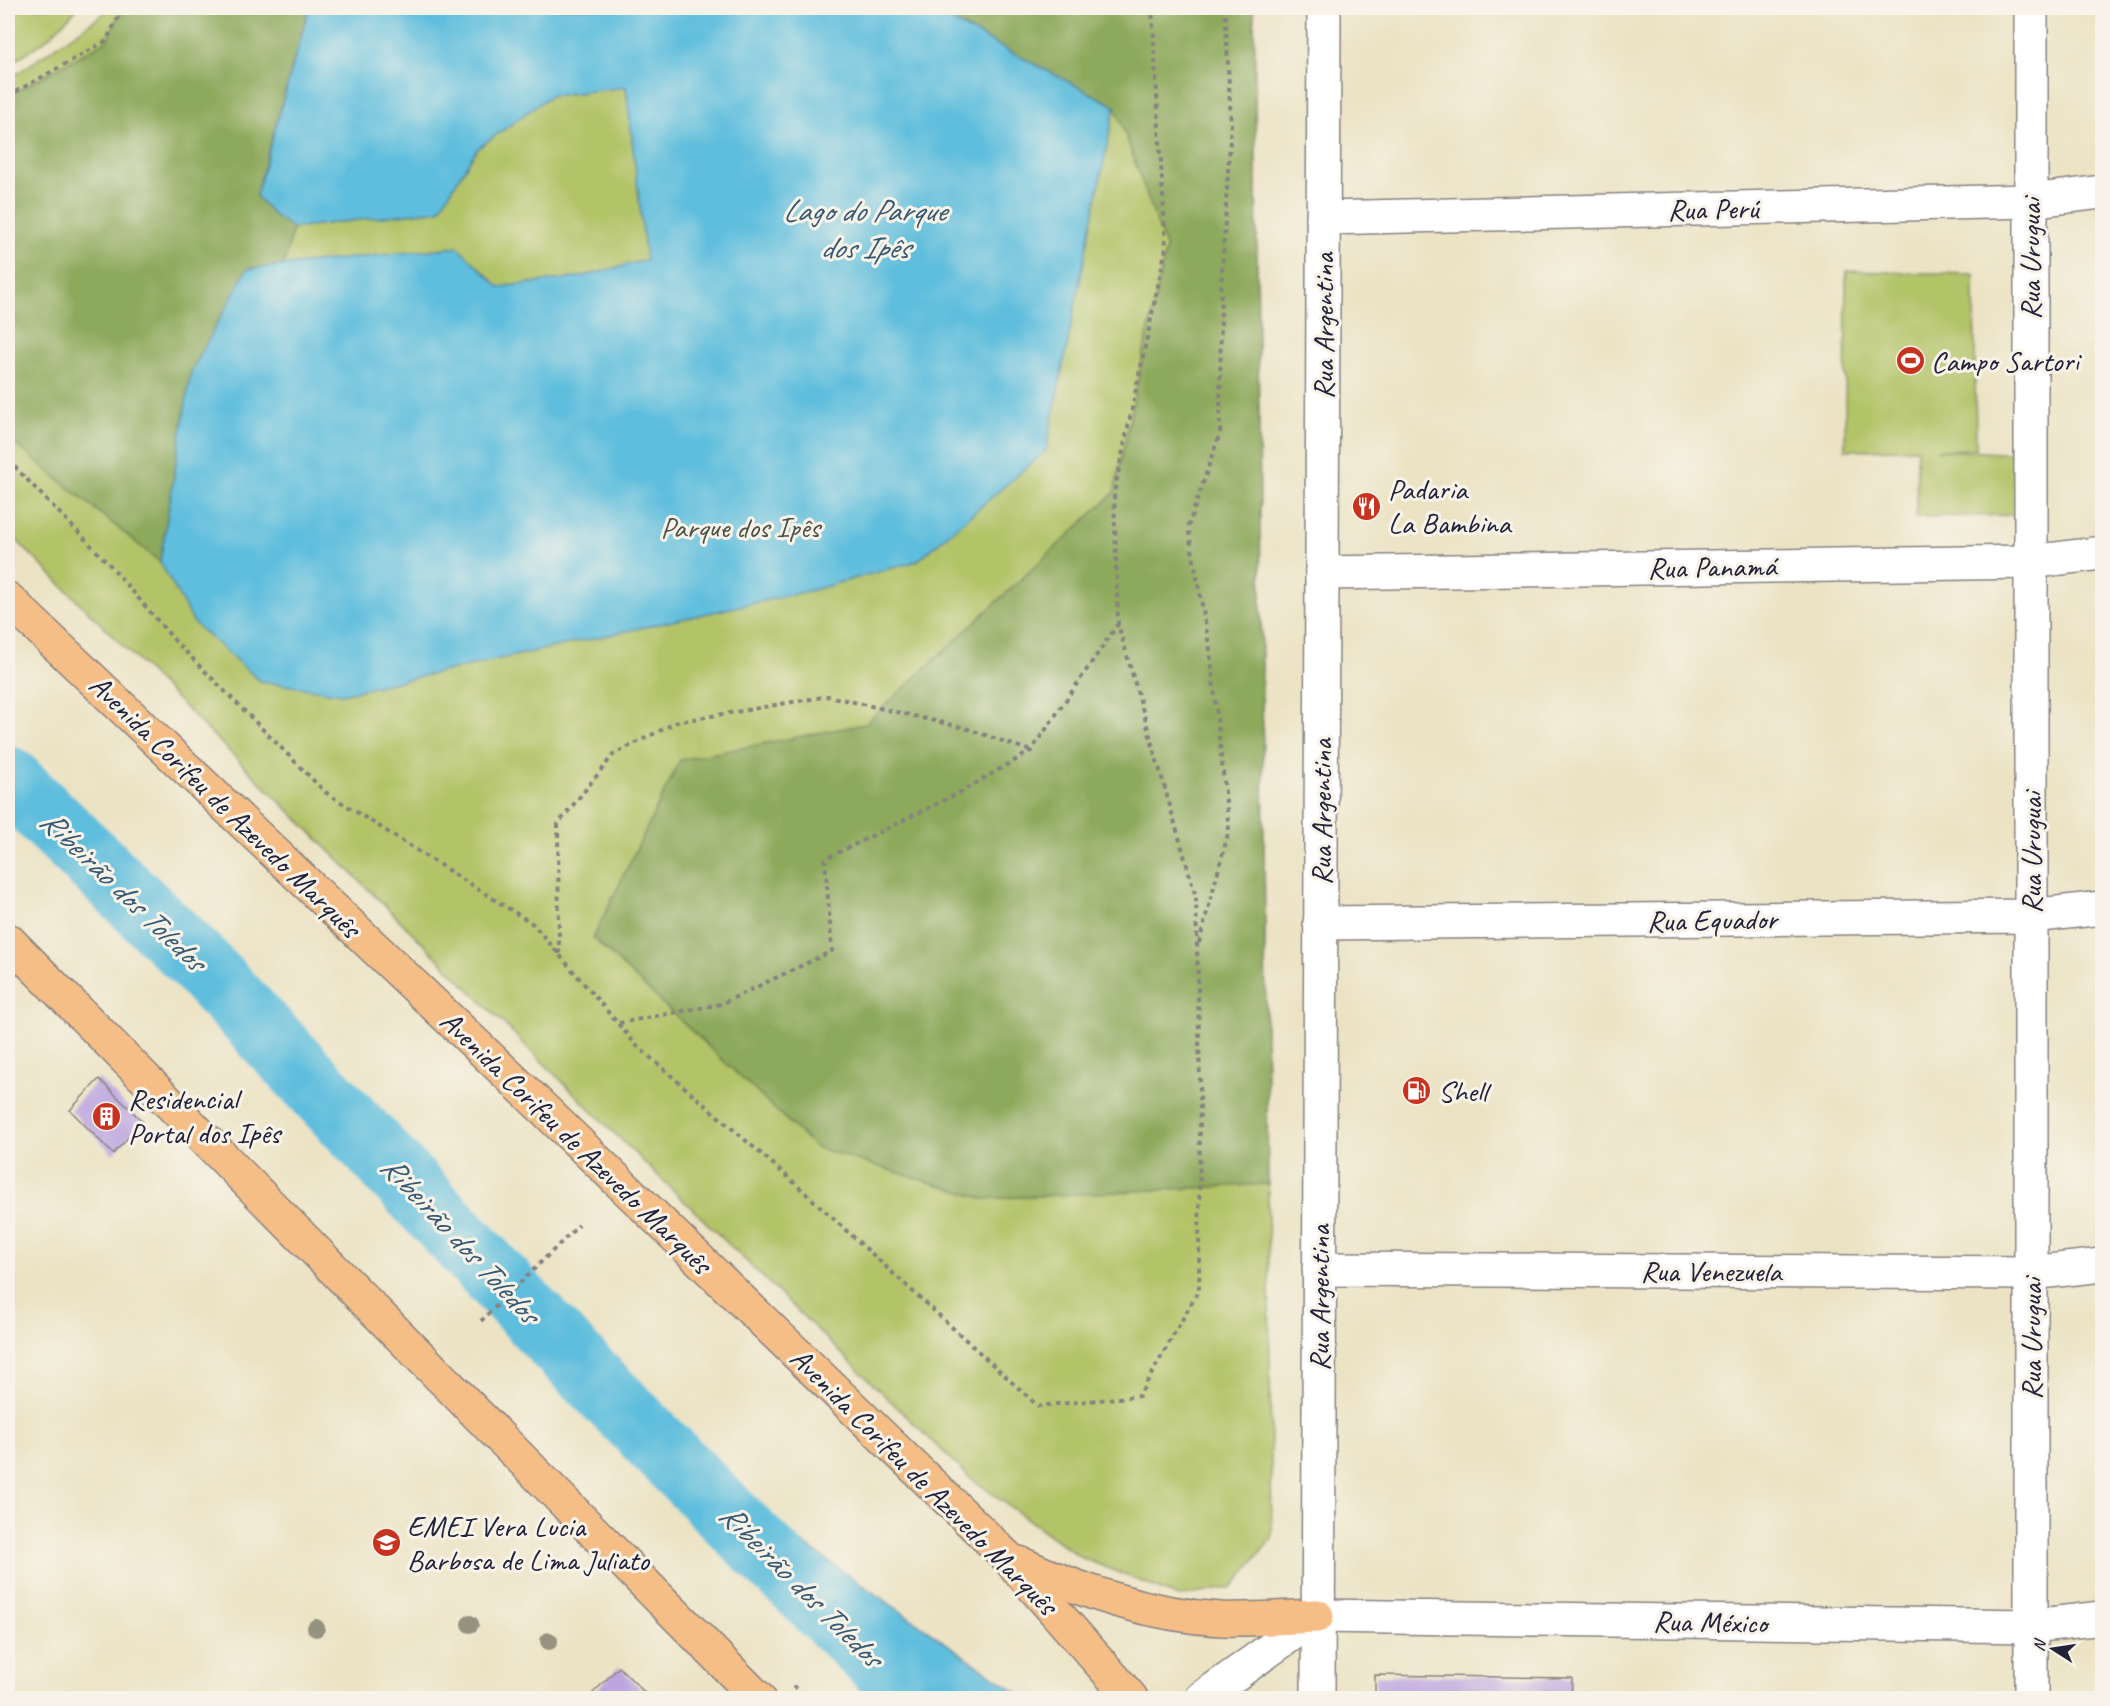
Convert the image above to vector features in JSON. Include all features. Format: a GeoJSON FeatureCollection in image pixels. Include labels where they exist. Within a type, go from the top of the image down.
{"type":"FeatureCollection","features":[{"type":"Feature","properties":{"kind":"main road","name":"Avenida Corifeu de Azevedo Marquês"},"geometry":{"type":"LineString","coordinates":[[8,598],[527,1093],[1008,1558],[1131,1698]]}},
{"type":"Feature","properties":{"kind":"main road"},"geometry":{"type":"LineString","coordinates":[[8,940],[758,1698]]}},
{"type":"Feature","properties":{"kind":"main road"},"geometry":{"type":"LineString","coordinates":[[1008,1558],[1059,1581],[1157,1611],[1221,1619],[1317,1616]]}},
{"type":"Feature","properties":{"kind":"street","name":"Rua Argentina"},"geometry":{"type":"LineString","coordinates":[[1318,1698],[1324,8]]}},
{"type":"Feature","properties":{"kind":"street","name":"Rua Uruguai"},"geometry":{"type":"LineString","coordinates":[[2031,8],[2031,1698]]}},
{"type":"Feature","properties":{"kind":"street","name":"Rua Perú"},"geometry":{"type":"LineString","coordinates":[[1323,218],[2030,201],[2103,192]]}},
{"type":"Feature","properties":{"kind":"street","name":"Rua Panamá"},"geometry":{"type":"LineString","coordinates":[[1322,573],[2031,562],[2103,553]]}},
{"type":"Feature","properties":{"kind":"street","name":"Rua Equador"},"geometry":{"type":"LineString","coordinates":[[1320,923],[2031,916],[2103,908]]}},
{"type":"Feature","properties":{"kind":"street","name":"Rua Venezuela"},"geometry":{"type":"LineString","coordinates":[[1319,1269],[2031,1274],[2103,1265]]}},
{"type":"Feature","properties":{"kind":"street","name":"Rua México"},"geometry":{"type":"LineString","coordinates":[[1317,1616],[2031,1626],[2103,1618]]}},
{"type":"Feature","properties":{"kind":"street"},"geometry":{"type":"LineString","coordinates":[[1202,1698],[1317,1616]]}},
{"type":"Feature","properties":{"kind":"path"},"geometry":{"type":"LineString","coordinates":[[8,96],[106,41],[123,8]]}},
{"type":"Feature","properties":{"kind":"path"},"geometry":{"type":"LineString","coordinates":[[8,460],[110,565],[175,640],[325,792],[533,924],[637,1046],[789,1178],[1038,1406],[1139,1396],[1199,1290],[1196,897],[1118,624],[1114,493],[1166,248],[1152,8]]}},
{"type":"Feature","properties":{"kind":"path"},"geometry":{"type":"LineString","coordinates":[[1197,950],[1229,830],[1210,650],[1188,527],[1220,433],[1221,288],[1231,123],[1225,8]]}},
{"type":"Feature","properties":{"kind":"path"},"geometry":{"type":"LineString","coordinates":[[618,1023],[721,1004],[832,951],[825,859],[959,793],[1031,751],[1118,624]]}},
{"type":"Feature","properties":{"kind":"path"},"geometry":{"type":"LineString","coordinates":[[559,955],[558,824],[614,754],[677,722],[828,696],[965,728],[1031,751]]}},
{"type":"Feature","properties":{"kind":"path"},"geometry":{"type":"LineString","coordinates":[[481,1322],[579,1226]]}},
{"type":"Feature","properties":{"kind":"green space"},"geometry":{"type":"Polygon","coordinates":[[[8,8],[78,8],[46,40],[8,65],[8,8]]]}},
{"type":"Feature","properties":{"kind":"green space","name":"Parque dos Ipês"},"geometry":{"type":"Polygon","coordinates":[[[112,8],[1254,8],[1272,1538],[1233,1587],[1179,1597],[1080,1557],[969,1477],[618,1137],[8,532],[8,80],[112,8]]]}},
{"type":"Feature","properties":{"kind":"green space"},"geometry":{"type":"Polygon","coordinates":[[[123,8],[309,8],[256,195],[274,215],[293,228],[284,265],[247,269],[191,372],[160,562],[8,438],[8,96],[106,41],[123,8]]]}},
{"type":"Feature","properties":{"kind":"green space"},"geometry":{"type":"Polygon","coordinates":[[[927,8],[1254,8],[1268,1184],[984,1199],[815,1147],[593,938],[680,760],[865,724],[1114,493],[1166,248],[1115,106],[927,8]]]}},
{"type":"Feature","properties":{"kind":"green space","name":"Campo Sartori"},"geometry":{"type":"Polygon","coordinates":[[[1846,271],[1974,274],[1976,449],[1936,450],[2024,454],[2020,515],[1916,517],[1917,449],[1845,450],[1846,271]]]}},
{"type":"Feature","properties":{"kind":"water","name":"Lago do Parque dos Ipês"},"geometry":{"type":"Polygon","coordinates":[[[309,8],[927,8],[1115,106],[1046,451],[917,561],[817,589],[342,694],[260,681],[194,623],[160,562],[191,372],[247,269],[458,247],[499,287],[580,277],[646,260],[626,87],[550,96],[477,149],[439,210],[293,228],[274,215],[256,196],[309,8]]]}},
{"type":"Feature","properties":{"kind":"water"},"geometry":{"type":"Polygon","coordinates":[[[8,747],[315,1047],[785,1531],[1025,1698],[915,1698],[747,1535],[567,1353],[198,962],[8,779],[8,747]]]}},
{"type":"Feature","properties":{"kind":"building","name":"Residencial Portal dos Ipês"},"geometry":{"type":"Polygon","coordinates":[[[99,1079],[143,1122],[113,1154],[70,1110],[99,1079]]]}},
{"type":"Feature","properties":{"kind":"building"},"geometry":{"type":"Polygon","coordinates":[[[619,1667],[650,1698],[588,1698],[619,1667]]]}},
{"type":"Feature","properties":{"kind":"building"},"geometry":{"type":"Polygon","coordinates":[[[1375,1675],[1572,1678],[1571,1698],[1375,1698],[1375,1675]]]}},
{"type":"Feature","properties":{"kind":"waterway","name":"Ribeirão dos Toledos"},"geometry":{"type":"LineString","coordinates":[[8,779],[198,962],[567,1353],[747,1535],[915,1698]]}},
{"type":"Feature","properties":{"kind":"place","name":"Campo Sartori"},"geometry":{"type":"Point","coordinates":[1910,361]}},
{"type":"Feature","properties":{"kind":"place","name":"Padaria La Bambina"},"geometry":{"type":"Point","coordinates":[1367,506]}},
{"type":"Feature","properties":{"kind":"place","name":"Shell"},"geometry":{"type":"Point","coordinates":[1417,1091]}},
{"type":"Feature","properties":{"kind":"place","name":"Residencial Portal dos Ipês"},"geometry":{"type":"Point","coordinates":[107,1116]}},
{"type":"Feature","properties":{"kind":"place","name":"EMEI Vera Lucia Barbosa de Lima Juliato"},"geometry":{"type":"Point","coordinates":[386,1543]}}]}
